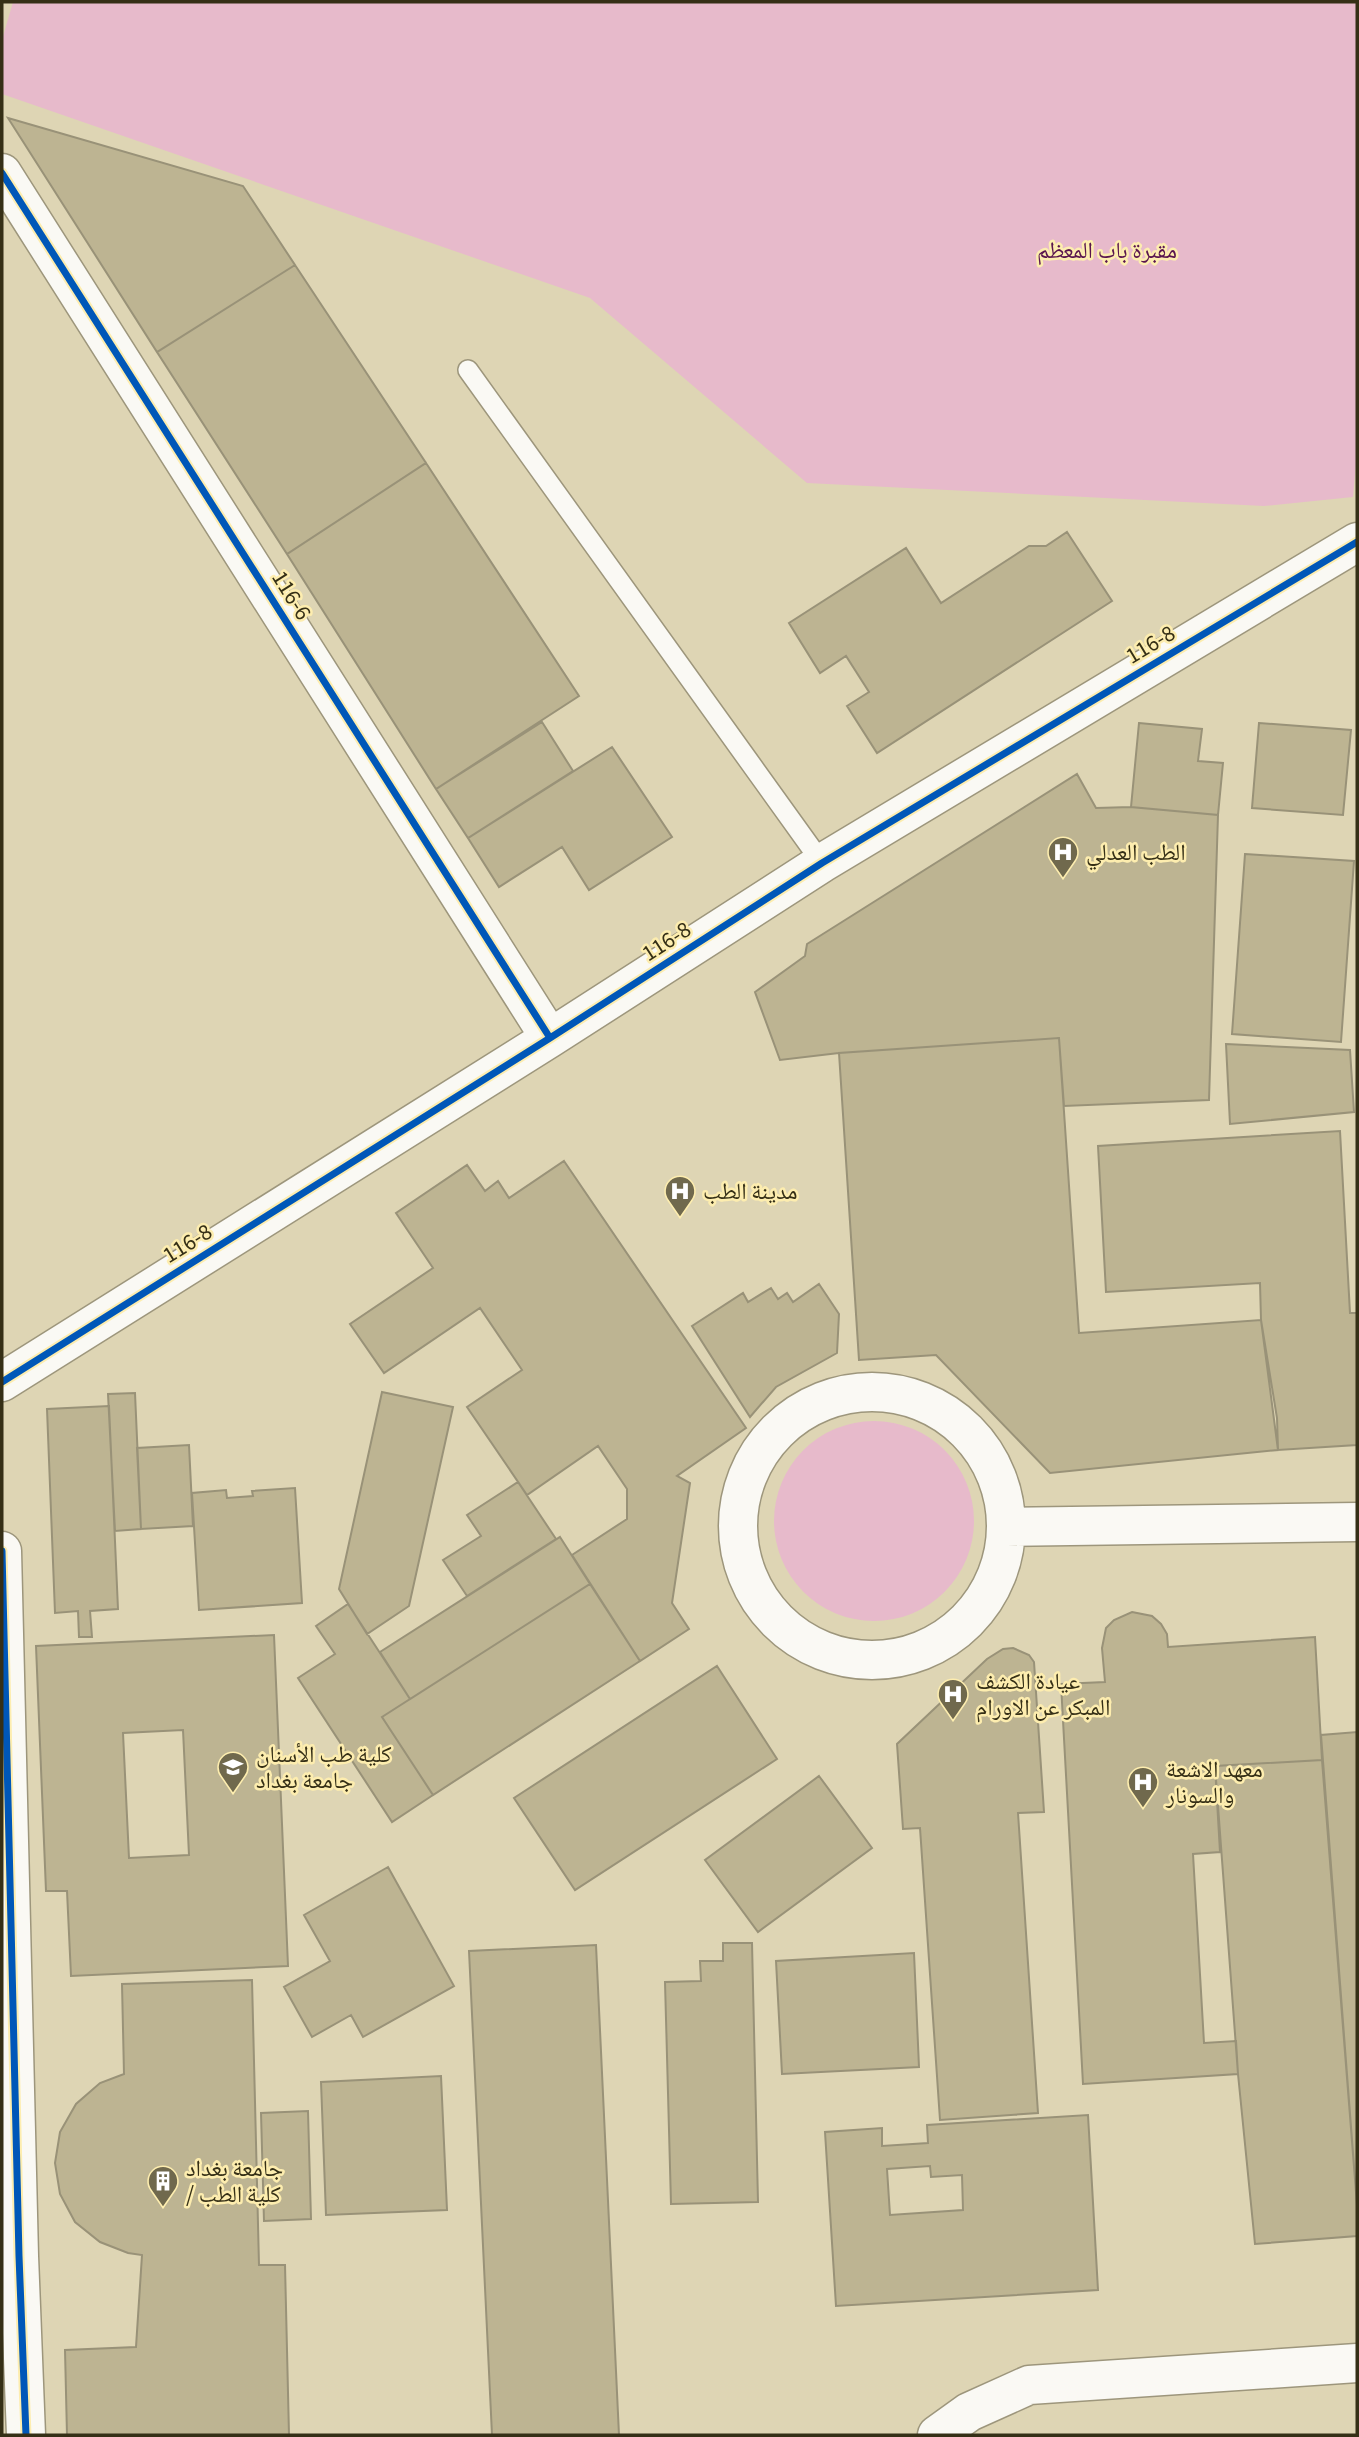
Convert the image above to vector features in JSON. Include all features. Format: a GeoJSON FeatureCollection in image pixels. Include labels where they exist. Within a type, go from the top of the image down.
{"type":"FeatureCollection","features":[{"type":"Feature","properties":{"kind":"street","name":"116-6"},"geometry":{"type":"LineString","coordinates":[[2,173],[550,1038]]}},
{"type":"Feature","properties":{"kind":"street","name":"116-8"},"geometry":{"type":"LineString","coordinates":[[2,1382],[550,1038],[822,863],[1357,542]]}},
{"type":"Feature","properties":{"kind":"street"},"geometry":{"type":"LineString","coordinates":[[855,1392],[894,1393],[926,1402],[958,1421],[995,1469],[1007,1527],[1002,1562],[978,1610],[948,1637],[917,1653],[879,1661],[841,1658],[793,1636],[760,1602],[744,1572],[738,1541],[740,1495],[762,1449],[785,1423],[817,1404],[855,1392]]}},
{"type":"Feature","properties":{"kind":"street"},"geometry":{"type":"LineString","coordinates":[[1007,1527],[1357,1521]]}},
{"type":"Feature","properties":{"kind":"street"},"geometry":{"type":"LineString","coordinates":[[2,1551],[10,2256],[26,2435]]}},
{"type":"Feature","properties":{"kind":"street"},"geometry":{"type":"LineString","coordinates":[[937,2435],[969,2412],[1029,2385],[1357,2363]]}},
{"type":"Feature","properties":{"kind":"lane"},"geometry":{"type":"LineString","coordinates":[[468,370],[822,863]]}},
{"type":"Feature","properties":{"kind":"green space","name":"مقبرة باب المعظم"},"geometry":{"type":"Polygon","coordinates":[[[13,2],[1357,2],[1357,453],[1353,497],[1264,506],[807,483],[590,298],[2,94],[2,40],[13,2]]]}},
{"type":"Feature","properties":{"kind":"green space"},"geometry":{"type":"Polygon","coordinates":[[[874,1421],[912,1429],[929,1438],[944,1451],[957,1466],[966,1483],[974,1521],[966,1559],[957,1576],[944,1591],[929,1604],[912,1613],[874,1621],[836,1613],[819,1604],[804,1591],[791,1576],[782,1559],[774,1521],[782,1483],[791,1466],[804,1451],[819,1438],[836,1429],[874,1421]]]}},
{"type":"Feature","properties":{"kind":"building"},"geometry":{"type":"Polygon","coordinates":[[[8,118],[243,186],[295,265],[157,352],[8,118]]]}},
{"type":"Feature","properties":{"kind":"building"},"geometry":{"type":"Polygon","coordinates":[[[295,265],[426,463],[287,554],[157,352],[295,265]]]}},
{"type":"Feature","properties":{"kind":"building"},"geometry":{"type":"Polygon","coordinates":[[[426,463],[579,696],[436,789],[287,554],[426,463]]]}},
{"type":"Feature","properties":{"kind":"building"},"geometry":{"type":"Polygon","coordinates":[[[1067,532],[1112,601],[877,753],[847,706],[869,692],[846,656],[820,673],[789,623],[906,548],[941,603],[1029,546],[1046,546],[1067,532]]]}},
{"type":"Feature","properties":{"kind":"building"},"geometry":{"type":"Polygon","coordinates":[[[542,722],[573,771],[468,838],[436,789],[542,722]]]}},
{"type":"Feature","properties":{"kind":"building"},"geometry":{"type":"Polygon","coordinates":[[[1139,723],[1202,729],[1198,761],[1223,763],[1218,815],[1131,807],[1139,723]]]}},
{"type":"Feature","properties":{"kind":"building"},"geometry":{"type":"Polygon","coordinates":[[[1259,723],[1351,730],[1343,815],[1252,808],[1259,723]]]}},
{"type":"Feature","properties":{"kind":"building"},"geometry":{"type":"Polygon","coordinates":[[[612,747],[672,837],[589,890],[562,847],[499,887],[468,838],[612,747]]]}},
{"type":"Feature","properties":{"kind":"building","name":"الطب العدلي"},"geometry":{"type":"Polygon","coordinates":[[[1077,774],[1096,808],[1131,807],[1218,815],[1209,1100],[1064,1106],[1059,1038],[839,1053],[780,1060],[755,992],[805,956],[807,944],[1077,774]]]}},
{"type":"Feature","properties":{"kind":"building"},"geometry":{"type":"Polygon","coordinates":[[[1245,854],[1354,861],[1341,1042],[1232,1034],[1245,854]]]}},
{"type":"Feature","properties":{"kind":"building"},"geometry":{"type":"Polygon","coordinates":[[[1059,1038],[1079,1333],[1261,1320],[1278,1450],[1050,1473],[936,1355],[859,1360],[839,1053],[1059,1038]]]}},
{"type":"Feature","properties":{"kind":"building"},"geometry":{"type":"Polygon","coordinates":[[[1226,1044],[1350,1050],[1354,1112],[1230,1124],[1226,1044]]]}},
{"type":"Feature","properties":{"kind":"building"},"geometry":{"type":"Polygon","coordinates":[[[1340,1131],[1350,1313],[1357,1313],[1357,1445],[1278,1450],[1277,1418],[1261,1320],[1260,1283],[1106,1292],[1098,1146],[1340,1131]]]}},
{"type":"Feature","properties":{"kind":"building"},"geometry":{"type":"Polygon","coordinates":[[[564,1161],[746,1428],[677,1476],[690,1483],[672,1603],[689,1629],[640,1661],[572,1555],[627,1519],[627,1489],[598,1446],[527,1495],[467,1407],[522,1370],[480,1308],[384,1373],[350,1324],[433,1268],[396,1213],[467,1165],[485,1191],[498,1181],[509,1198],[564,1161]]]}},
{"type":"Feature","properties":{"kind":"building"},"geometry":{"type":"Polygon","coordinates":[[[819,1284],[839,1314],[837,1353],[776,1387],[750,1417],[692,1326],[743,1293],[748,1302],[771,1288],[778,1299],[787,1293],[793,1302],[819,1284]]]}},
{"type":"Feature","properties":{"kind":"building"},"geometry":{"type":"Polygon","coordinates":[[[382,1392],[453,1407],[409,1606],[367,1634],[339,1589],[382,1392]]]}},
{"type":"Feature","properties":{"kind":"building"},"geometry":{"type":"Polygon","coordinates":[[[135,1393],[141,1529],[115,1531],[108,1394],[135,1393]]]}},
{"type":"Feature","properties":{"kind":"building"},"geometry":{"type":"Polygon","coordinates":[[[109,1406],[118,1609],[90,1611],[92,1637],[79,1637],[78,1611],[55,1613],[47,1409],[109,1406]]]}},
{"type":"Feature","properties":{"kind":"building"},"geometry":{"type":"Polygon","coordinates":[[[189,1445],[193,1526],[141,1529],[137,1448],[189,1445]]]}},
{"type":"Feature","properties":{"kind":"building"},"geometry":{"type":"Polygon","coordinates":[[[518,1482],[556,1539],[467,1596],[443,1560],[481,1536],[467,1515],[518,1482]]]}},
{"type":"Feature","properties":{"kind":"building"},"geometry":{"type":"Polygon","coordinates":[[[295,1488],[302,1603],[199,1610],[192,1493],[226,1490],[227,1498],[253,1496],[252,1491],[295,1488]]]}},
{"type":"Feature","properties":{"kind":"building"},"geometry":{"type":"Polygon","coordinates":[[[560,1537],[590,1584],[410,1699],[380,1652],[560,1537]]]}},
{"type":"Feature","properties":{"kind":"building"},"geometry":{"type":"Polygon","coordinates":[[[590,1584],[640,1661],[433,1795],[382,1717],[590,1584]]]}},
{"type":"Feature","properties":{"kind":"building"},"geometry":{"type":"Polygon","coordinates":[[[348,1604],[410,1699],[382,1717],[433,1795],[392,1822],[298,1678],[335,1654],[316,1626],[348,1604]]]}},
{"type":"Feature","properties":{"kind":"building","name":"معهد الاشعة والسونار"},"geometry":{"type":"Polygon","coordinates":[[[1132,1612],[1152,1616],[1161,1624],[1167,1634],[1168,1647],[1315,1637],[1322,1760],[1215,1766],[1220,1852],[1193,1854],[1204,2043],[1236,2041],[1238,2074],[1083,2084],[1061,1684],[1105,1682],[1102,1648],[1106,1628],[1114,1620],[1132,1612]]]}},
{"type":"Feature","properties":{"kind":"building","name":"كلية طب الأسنان جامعة بغداد"},"geometry":{"type":"Polygon","coordinates":[[[274,1635],[288,1966],[71,1976],[67,1891],[46,1891],[36,1646],[274,1635]],[[183,1730],[123,1733],[129,1858],[189,1855],[183,1730]]]}},
{"type":"Feature","properties":{"kind":"building"},"geometry":{"type":"Polygon","coordinates":[[[1013,1648],[1029,1655],[1034,1662],[1044,1812],[1018,1813],[1038,2113],[940,2120],[920,1828],[903,1829],[897,1744],[987,1659],[1003,1649],[1013,1648]]]}},
{"type":"Feature","properties":{"kind":"building"},"geometry":{"type":"Polygon","coordinates":[[[717,1666],[777,1759],[575,1890],[514,1798],[717,1666]]]}},
{"type":"Feature","properties":{"kind":"building"},"geometry":{"type":"Polygon","coordinates":[[[1357,1732],[1357,2205],[1321,1735],[1357,1732]]]}},
{"type":"Feature","properties":{"kind":"building"},"geometry":{"type":"Polygon","coordinates":[[[1322,1760],[1357,2205],[1357,2236],[1255,2244],[1238,2074],[1215,1766],[1322,1760]]]}},
{"type":"Feature","properties":{"kind":"building"},"geometry":{"type":"Polygon","coordinates":[[[819,1776],[872,1848],[758,1932],[705,1860],[819,1776]]]}},
{"type":"Feature","properties":{"kind":"building"},"geometry":{"type":"Polygon","coordinates":[[[388,1867],[454,1986],[363,2037],[351,2015],[312,2037],[284,1987],[330,1961],[304,1915],[388,1867]]]}},
{"type":"Feature","properties":{"kind":"building"},"geometry":{"type":"Polygon","coordinates":[[[723,1943],[752,1943],[758,2202],[671,2204],[665,1982],[701,1981],[700,1961],[723,1961],[723,1943]]]}},
{"type":"Feature","properties":{"kind":"building"},"geometry":{"type":"Polygon","coordinates":[[[596,1945],[619,2435],[492,2435],[469,1951],[596,1945]]]}},
{"type":"Feature","properties":{"kind":"building"},"geometry":{"type":"Polygon","coordinates":[[[914,1953],[919,2067],[782,2074],[776,1961],[914,1953]]]}},
{"type":"Feature","properties":{"kind":"building","name":"جامعة بغداد / كلية الطب"},"geometry":{"type":"Polygon","coordinates":[[[252,1980],[259,2265],[285,2265],[289,2435],[67,2435],[65,2350],[136,2347],[142,2255],[128,2253],[100,2242],[75,2222],[60,2194],[55,2163],[60,2132],[76,2104],[100,2083],[124,2074],[122,1984],[252,1980]]]}},
{"type":"Feature","properties":{"kind":"building"},"geometry":{"type":"Polygon","coordinates":[[[441,2076],[447,2210],[326,2215],[321,2082],[441,2076]]]}},
{"type":"Feature","properties":{"kind":"building"},"geometry":{"type":"Polygon","coordinates":[[[308,2111],[311,2219],[264,2221],[261,2113],[308,2111]]]}},
{"type":"Feature","properties":{"kind":"building"},"geometry":{"type":"Polygon","coordinates":[[[1088,2115],[1098,2290],[836,2306],[825,2132],[882,2128],[882,2146],[928,2143],[927,2125],[1088,2115]],[[930,2166],[887,2169],[890,2215],[963,2210],[962,2175],[931,2177],[930,2166]]]}},
{"type":"Feature","properties":{"kind":"cycle path"},"geometry":{"type":"LineString","coordinates":[[2,173],[550,1038]]}},
{"type":"Feature","properties":{"kind":"cycle path"},"geometry":{"type":"LineString","coordinates":[[2,1382],[550,1038],[822,863],[1357,542]]}},
{"type":"Feature","properties":{"kind":"cycle path"},"geometry":{"type":"LineString","coordinates":[[2,1551],[19,2256],[26,2435]]}},
{"type":"Feature","properties":{"kind":"place","name":"الطب العدلي"},"geometry":{"type":"Point","coordinates":[1063,879]}},
{"type":"Feature","properties":{"kind":"place","name":"مدينة الطب"},"geometry":{"type":"Point","coordinates":[680,1218]}},
{"type":"Feature","properties":{"kind":"place","name":"عيادة الكشف المبكر عن الاورام"},"geometry":{"type":"Point","coordinates":[953,1721]}},
{"type":"Feature","properties":{"kind":"place","name":"كلية طب الأسنان جامعة بغداد"},"geometry":{"type":"Point","coordinates":[233,1794]}},
{"type":"Feature","properties":{"kind":"place","name":"معهد الاشعة والسونار"},"geometry":{"type":"Point","coordinates":[1143,1809]}},
{"type":"Feature","properties":{"kind":"place","name":"جامعة بغداد / كلية الطب"},"geometry":{"type":"Point","coordinates":[163,2208]}}]}
